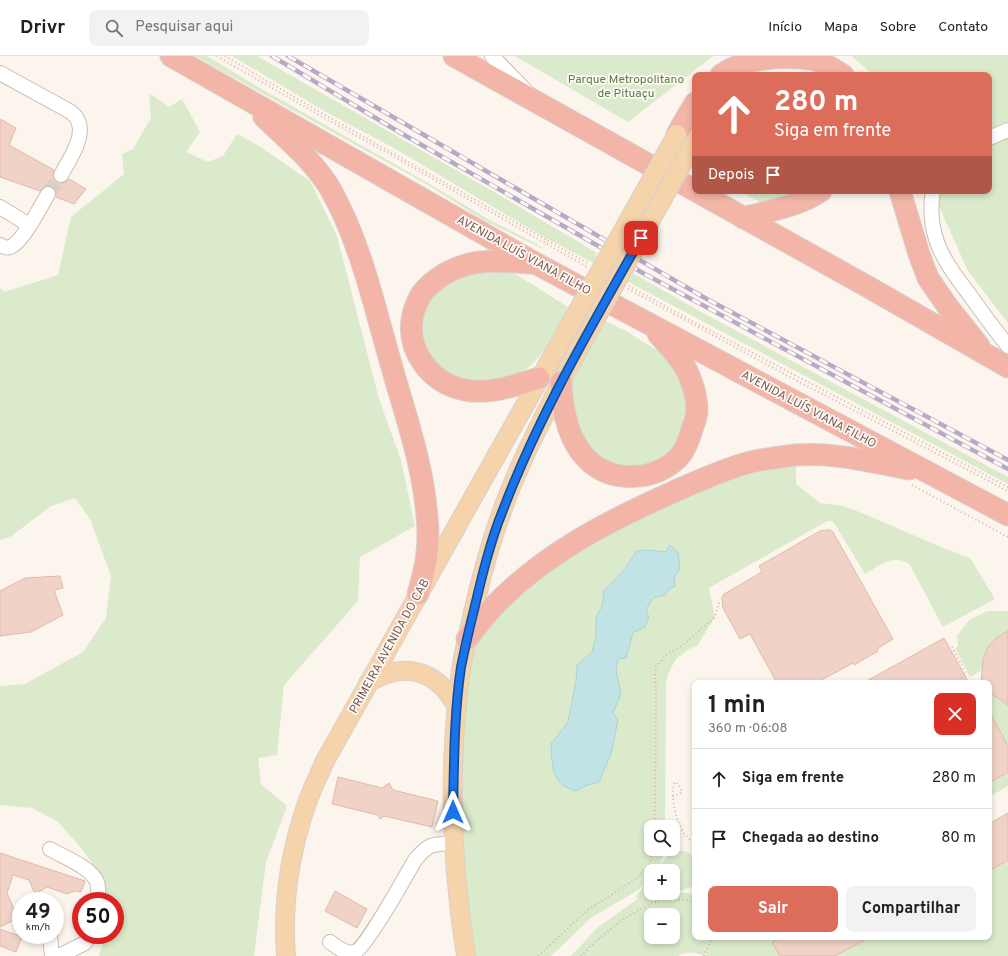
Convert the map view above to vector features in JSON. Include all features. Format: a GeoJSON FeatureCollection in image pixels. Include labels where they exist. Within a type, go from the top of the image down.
{"type":"FeatureCollection","features":[{"type":"Feature","properties":{"kind":"highway","name":"AVENIDA LUÍS VIANA FILHO"},"geometry":{"type":"LineString","coordinates":[[172,56],[535,263],[1008,515]]}},
{"type":"Feature","properties":{"kind":"highway"},"geometry":{"type":"LineString","coordinates":[[454,56],[692,189]]}},
{"type":"Feature","properties":{"kind":"highway"},"geometry":{"type":"LineString","coordinates":[[726,72],[748,60],[768,56],[791,56],[814,60],[838,72]]}},
{"type":"Feature","properties":{"kind":"highway"},"geometry":{"type":"LineString","coordinates":[[242,96],[313,165],[330,190],[356,244],[412,439],[424,487],[428,543],[426,565],[418,594]]}},
{"type":"Feature","properties":{"kind":"highway"},"geometry":{"type":"LineString","coordinates":[[686,138],[692,115]]}},
{"type":"Feature","properties":{"kind":"highway"},"geometry":{"type":"LineString","coordinates":[[700,194],[1008,367]]}},
{"type":"Feature","properties":{"kind":"highway"},"geometry":{"type":"LineString","coordinates":[[743,218],[792,205],[816,194]]}},
{"type":"Feature","properties":{"kind":"highway"},"geometry":{"type":"LineString","coordinates":[[901,194],[928,278],[948,307],[984,353]]}},
{"type":"Feature","properties":{"kind":"highway"},"geometry":{"type":"LineString","coordinates":[[535,263],[479,262],[453,270],[442,276],[430,284],[415,306],[411,336],[415,351],[422,363],[432,374],[448,384],[464,390],[479,392],[502,388],[539,378]]}},
{"type":"Feature","properties":{"kind":"highway"},"geometry":{"type":"LineString","coordinates":[[561,382],[563,410],[569,429],[577,445],[587,459],[600,468],[616,475],[630,477],[647,476],[664,469],[678,458],[687,446],[697,411],[695,391],[687,372],[674,352],[648,323]]}},
{"type":"Feature","properties":{"kind":"highway"},"geometry":{"type":"LineString","coordinates":[[467,639],[490,609],[507,592],[560,551],[598,528],[714,474],[747,463],[796,455],[826,455],[930,473]]}},
{"type":"Feature","properties":{"kind":"main road","name":"PRIMEIRA AVENIDA DO CAB"},"geometry":{"type":"LineString","coordinates":[[286,956],[284,935],[286,890],[294,850],[307,803],[325,761],[539,378],[686,138]]}},
{"type":"Feature","properties":{"kind":"main road"},"geometry":{"type":"LineString","coordinates":[[466,956],[459,912],[455,843],[454,773],[457,708],[461,669],[483,570],[502,510],[523,461],[561,382],[686,138]]}},
{"type":"Feature","properties":{"kind":"main road"},"geometry":{"type":"LineString","coordinates":[[368,683],[380,676],[392,672],[406,670],[419,672],[442,685],[451,696],[457,708]]}},
{"type":"Feature","properties":{"kind":"lane"},"geometry":{"type":"LineString","coordinates":[[492,56],[541,105]]}},
{"type":"Feature","properties":{"kind":"lane"},"geometry":{"type":"LineString","coordinates":[[0,73],[71,112],[78,119],[80,130],[77,145],[61,174]]}},
{"type":"Feature","properties":{"kind":"lane"},"geometry":{"type":"LineString","coordinates":[[992,137],[1008,130]]}},
{"type":"Feature","properties":{"kind":"lane"},"geometry":{"type":"LineString","coordinates":[[0,245],[7,248],[13,246],[20,240],[48,194]]}},
{"type":"Feature","properties":{"kind":"lane"},"geometry":{"type":"LineString","coordinates":[[932,194],[932,223],[936,241],[947,263],[1008,346]]}},
{"type":"Feature","properties":{"kind":"lane"},"geometry":{"type":"LineString","coordinates":[[0,207],[29,225]]}},
{"type":"Feature","properties":{"kind":"lane"},"geometry":{"type":"LineString","coordinates":[[330,942],[346,952],[353,953],[359,951],[420,854],[427,847],[433,844],[455,843]]}},
{"type":"Feature","properties":{"kind":"lane"},"geometry":{"type":"LineString","coordinates":[[50,849],[87,869],[96,881],[98,892]]}},
{"type":"Feature","properties":{"kind":"lane"},"geometry":{"type":"LineString","coordinates":[[51,944],[52,956]]}},
{"type":"Feature","properties":{"kind":"lane"},"geometry":{"type":"LineString","coordinates":[[59,956],[83,944]]}},
{"type":"Feature","properties":{"kind":"path"},"geometry":{"type":"LineString","coordinates":[[906,481],[1008,537]]}},
{"type":"Feature","properties":{"kind":"path"},"geometry":{"type":"LineString","coordinates":[[655,820],[656,693],[654,676],[656,667],[666,655],[683,645],[715,617],[719,602]]}},
{"type":"Feature","properties":{"kind":"path"},"geometry":{"type":"LineString","coordinates":[[952,647],[966,673],[964,677],[958,680]]}},
{"type":"Feature","properties":{"kind":"path"},"geometry":{"type":"LineString","coordinates":[[673,797],[682,792],[678,784],[675,782],[673,783],[673,797],[675,815],[682,831],[692,841]]}},
{"type":"Feature","properties":{"kind":"path"},"geometry":{"type":"LineString","coordinates":[[538,956],[588,909],[637,878],[649,864],[652,856]]}},
{"type":"Feature","properties":{"kind":"path"},"geometry":{"type":"LineString","coordinates":[[581,956],[621,921],[653,903],[673,899],[692,902]]}},
{"type":"Feature","properties":{"kind":"path"},"geometry":{"type":"LineString","coordinates":[[704,956],[712,940]]}},
{"type":"Feature","properties":{"kind":"green space"},"geometry":{"type":"Polygon","coordinates":[[[195,56],[207,56],[486,218],[543,248],[547,239],[394,148],[326,112],[232,56],[257,56],[597,253],[594,263],[626,279],[631,272],[701,312],[1008,477],[1008,484],[548,239],[543,249],[483,220],[428,185],[195,56]]]}},
{"type":"Feature","properties":{"kind":"green space","name":"Parque Metropolitano de Pituaçu"},"geometry":{"type":"Polygon","coordinates":[[[515,56],[713,56],[628,122],[515,56]]]}},
{"type":"Feature","properties":{"kind":"green space"},"geometry":{"type":"Polygon","coordinates":[[[852,56],[1008,56],[1008,323],[968,271],[933,194],[992,194],[992,72],[870,72],[852,56]]]}},
{"type":"Feature","properties":{"kind":"green space"},"geometry":{"type":"Polygon","coordinates":[[[149,93],[169,107],[182,99],[200,132],[186,152],[208,162],[223,156],[237,134],[259,146],[310,181],[337,236],[379,399],[401,460],[415,526],[360,557],[358,601],[284,685],[277,755],[258,758],[261,784],[287,806],[266,862],[254,956],[99,956],[102,944],[124,944],[124,892],[106,892],[104,878],[76,842],[57,821],[32,808],[0,805],[0,686],[25,684],[83,652],[106,618],[111,576],[90,519],[75,498],[51,506],[10,537],[0,540],[0,288],[4,292],[58,275],[71,217],[124,174],[122,154],[133,149],[151,118],[149,93]]]}},
{"type":"Feature","properties":{"kind":"green space"},"geometry":{"type":"Polygon","coordinates":[[[745,194],[799,194],[777,202],[760,202],[745,194]]]}},
{"type":"Feature","properties":{"kind":"green space"},"geometry":{"type":"Polygon","coordinates":[[[492,269],[514,273],[568,307],[556,332],[540,356],[527,369],[507,379],[479,384],[450,377],[430,361],[422,344],[419,320],[426,301],[458,273],[492,269]]]}},
{"type":"Feature","properties":{"kind":"green space"},"geometry":{"type":"Polygon","coordinates":[[[605,321],[624,330],[665,355],[680,378],[688,400],[689,415],[672,454],[661,461],[627,469],[603,460],[583,440],[572,415],[569,387],[575,373],[605,321]]]}},
{"type":"Feature","properties":{"kind":"green space"},"geometry":{"type":"Polygon","coordinates":[[[796,455],[796,484],[820,503],[843,506],[970,558],[995,599],[943,627],[910,565],[904,561],[892,560],[881,564],[865,574],[832,521],[827,521],[709,588],[715,617],[697,646],[689,649],[676,659],[668,674],[666,682],[665,820],[644,820],[644,856],[662,856],[660,864],[644,864],[644,885],[638,890],[591,918],[551,956],[466,956],[455,843],[467,639],[598,528],[796,455]],[[669,545],[665,552],[647,550],[636,551],[622,572],[604,590],[602,606],[596,618],[596,637],[592,652],[577,665],[576,681],[568,722],[551,744],[576,791],[587,785],[599,782],[618,720],[613,713],[618,680],[616,670],[618,659],[630,642],[650,602],[655,597],[665,595],[669,545]]]}},
{"type":"Feature","properties":{"kind":"green space"},"geometry":{"type":"Polygon","coordinates":[[[988,611],[1008,611],[1008,632],[1002,634],[992,642],[986,652],[982,670],[970,677],[955,648],[958,646],[957,636],[969,620],[988,611]]]}},
{"type":"Feature","properties":{"kind":"green space"},"geometry":{"type":"Polygon","coordinates":[[[992,692],[1004,702],[1008,703],[1008,746],[992,717],[992,692]]]}},
{"type":"Feature","properties":{"kind":"green space"},"geometry":{"type":"Polygon","coordinates":[[[1008,772],[1008,786],[992,795],[992,781],[1008,772]]]}},
{"type":"Feature","properties":{"kind":"green space"},"geometry":{"type":"Polygon","coordinates":[[[680,851],[685,851],[692,856],[691,887],[680,891],[680,864],[661,864],[668,856],[680,856],[680,851]]]}},
{"type":"Feature","properties":{"kind":"green space"},"geometry":{"type":"Polygon","coordinates":[[[1008,860],[1008,956],[835,956],[864,940],[992,940],[992,869],[1008,860]]]}},
{"type":"Feature","properties":{"kind":"green space"},"geometry":{"type":"Polygon","coordinates":[[[644,886],[644,900],[680,900],[680,892],[692,894],[692,940],[777,940],[773,942],[780,956],[705,956],[709,947],[704,956],[685,953],[678,956],[571,956],[597,928],[639,898],[635,898],[644,886]]]}},
{"type":"Feature","properties":{"kind":"water"},"geometry":{"type":"Polygon","coordinates":[[[670,545],[678,553],[680,569],[674,577],[675,586],[668,590],[665,595],[657,597],[651,601],[646,611],[649,617],[645,627],[633,633],[626,658],[618,659],[616,670],[621,694],[613,713],[618,720],[611,754],[599,782],[587,785],[576,791],[572,790],[564,786],[554,773],[551,744],[568,722],[576,681],[577,665],[592,652],[596,637],[596,618],[602,606],[604,590],[622,572],[636,551],[647,550],[665,552],[670,545]]]}},
{"type":"Feature","properties":{"kind":"building"},"geometry":{"type":"Polygon","coordinates":[[[0,119],[16,128],[9,145],[54,170],[53,176],[57,182],[66,182],[69,179],[86,189],[74,204],[56,197],[55,190],[52,186],[44,187],[40,191],[0,177],[0,119]]]}},
{"type":"Feature","properties":{"kind":"building"},"geometry":{"type":"Polygon","coordinates":[[[830,530],[833,532],[893,639],[877,649],[878,651],[854,665],[853,663],[822,680],[775,680],[750,634],[740,639],[723,608],[722,598],[724,594],[762,572],[759,566],[820,531],[830,530]]]}},
{"type":"Feature","properties":{"kind":"building"},"geometry":{"type":"Polygon","coordinates":[[[60,576],[63,588],[54,590],[63,615],[31,632],[0,636],[0,591],[25,578],[60,576]]]}},
{"type":"Feature","properties":{"kind":"building"},"geometry":{"type":"Polygon","coordinates":[[[1008,631],[1008,705],[992,694],[992,680],[981,680],[983,660],[987,649],[995,639],[1008,631]]]}},
{"type":"Feature","properties":{"kind":"building"},"geometry":{"type":"Polygon","coordinates":[[[944,638],[967,680],[868,680],[944,638]]]}},
{"type":"Feature","properties":{"kind":"building"},"geometry":{"type":"Polygon","coordinates":[[[992,717],[1008,746],[1008,772],[992,781],[992,717]]]}},
{"type":"Feature","properties":{"kind":"building"},"geometry":{"type":"Polygon","coordinates":[[[338,777],[382,788],[389,783],[393,790],[438,801],[432,827],[384,816],[380,819],[378,815],[332,804],[338,777]]]}},
{"type":"Feature","properties":{"kind":"building"},"geometry":{"type":"Polygon","coordinates":[[[1008,813],[1008,860],[992,869],[992,822],[1008,813]]]}},
{"type":"Feature","properties":{"kind":"building"},"geometry":{"type":"Polygon","coordinates":[[[0,853],[85,881],[81,892],[75,891],[67,894],[47,887],[38,892],[34,892],[29,880],[13,875],[7,893],[12,904],[12,921],[0,927],[0,853]]]}},
{"type":"Feature","properties":{"kind":"building"},"geometry":{"type":"Polygon","coordinates":[[[335,891],[367,909],[357,928],[325,911],[335,891]]]}},
{"type":"Feature","properties":{"kind":"building"},"geometry":{"type":"Polygon","coordinates":[[[0,929],[12,933],[12,944],[19,944],[16,952],[0,946],[0,929]]]}},
{"type":"Feature","properties":{"kind":"building"},"geometry":{"type":"Polygon","coordinates":[[[776,940],[864,940],[835,956],[780,956],[772,942],[776,940]]]}},
{"type":"Feature","properties":{"kind":"tunnel"},"geometry":{"type":"LineString","coordinates":[[48,194],[61,175]]}},
{"type":"Feature","properties":{"kind":"railway"},"geometry":{"type":"LineString","coordinates":[[272,56],[399,132],[641,272],[1008,469]]}},
{"type":"Feature","properties":{"kind":"railway"},"geometry":{"type":"LineString","coordinates":[[288,56],[705,298],[1008,460]]}},
{"type":"Feature","properties":{"kind":"route"},"geometry":{"type":"LineString","coordinates":[[453,812],[457,708],[461,669],[483,570],[502,510],[523,461],[561,382],[641,238]]}}]}
